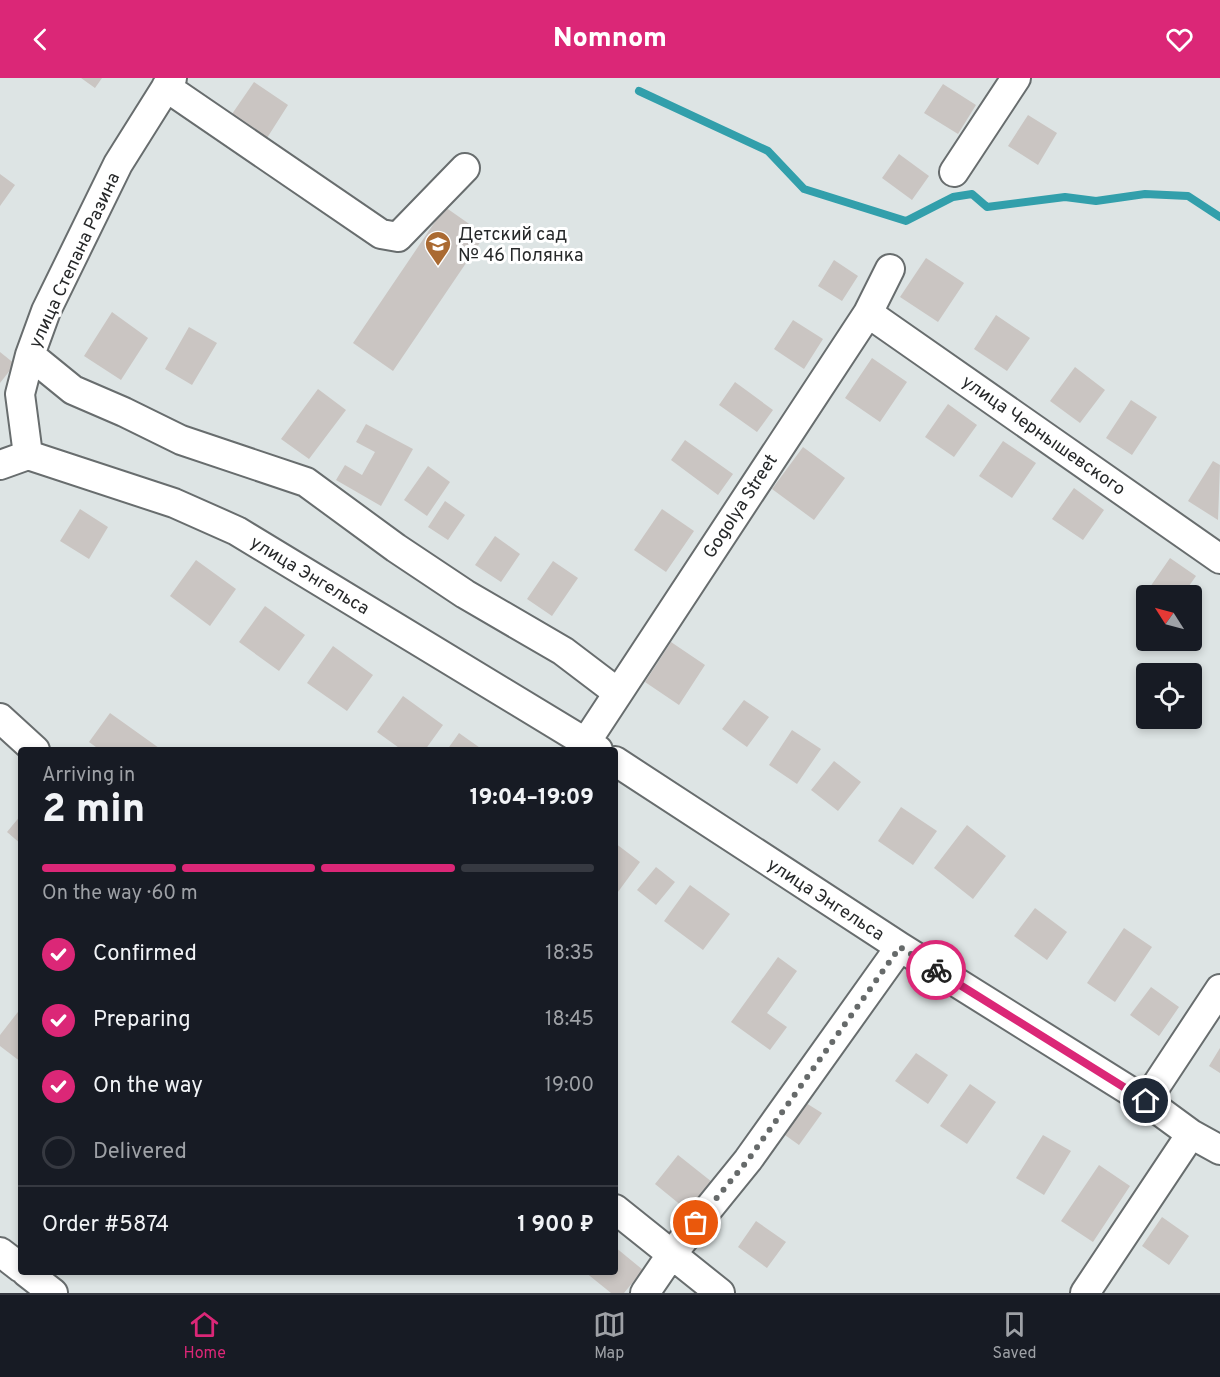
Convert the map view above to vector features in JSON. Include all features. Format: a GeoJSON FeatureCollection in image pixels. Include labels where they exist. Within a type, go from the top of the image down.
{"type":"FeatureCollection","features":[{"type":"Feature","properties":{"kind":"street"},"geometry":{"type":"LineString","coordinates":[[954,172],[1016,78]]}},
{"type":"Feature","properties":{"kind":"street"},"geometry":{"type":"LineString","coordinates":[[169,83],[381,234],[398,237],[465,168]]}},
{"type":"Feature","properties":{"kind":"street","name":"улица Степана Разина"},"geometry":{"type":"LineString","coordinates":[[28,455],[20,394],[30,355],[46,311],[118,164],[169,83]]}},
{"type":"Feature","properties":{"kind":"street","name":"Gogolya Street"},"geometry":{"type":"LineString","coordinates":[[592,746],[617,692],[867,313],[890,269]]}},
{"type":"Feature","properties":{"kind":"street","name":"улица Чернышевского"},"geometry":{"type":"LineString","coordinates":[[867,313],[1220,559]]}},
{"type":"Feature","properties":{"kind":"street"},"geometry":{"type":"LineString","coordinates":[[30,355],[73,390],[181,440],[306,482],[396,548],[465,594],[563,651],[617,692]]}},
{"type":"Feature","properties":{"kind":"street"},"geometry":{"type":"LineString","coordinates":[[0,465],[28,455]]}},
{"type":"Feature","properties":{"kind":"street","name":"улица Энгельса"},"geometry":{"type":"LineString","coordinates":[[28,455],[174,504],[237,531],[592,746]]}},
{"type":"Feature","properties":{"kind":"street"},"geometry":{"type":"LineString","coordinates":[[0,718],[32,747]]}},
{"type":"Feature","properties":{"kind":"street","name":"улица Энгельса"},"geometry":{"type":"LineString","coordinates":[[618,763],[900,947],[1146,1101],[1191,1134],[1220,1150]]}},
{"type":"Feature","properties":{"kind":"street"},"geometry":{"type":"LineString","coordinates":[[645,1293],[671,1255],[748,1160],[900,947]]}},
{"type":"Feature","properties":{"kind":"street"},"geometry":{"type":"LineString","coordinates":[[1146,1101],[1220,989]]}},
{"type":"Feature","properties":{"kind":"street"},"geometry":{"type":"LineString","coordinates":[[1085,1293],[1191,1134]]}},
{"type":"Feature","properties":{"kind":"street"},"geometry":{"type":"LineString","coordinates":[[618,1211],[720,1293]]}},
{"type":"Feature","properties":{"kind":"street"},"geometry":{"type":"LineString","coordinates":[[0,1252],[18,1266]]}},
{"type":"Feature","properties":{"kind":"street"},"geometry":{"type":"LineString","coordinates":[[30,1275],[53,1293]]}},
{"type":"Feature","properties":{"kind":"building"},"geometry":{"type":"Polygon","coordinates":[[[81,78],[102,78],[95,88],[81,78]]]}},
{"type":"Feature","properties":{"kind":"building"},"geometry":{"type":"Polygon","coordinates":[[[254,82],[288,105],[267,138],[232,114],[254,82]]]}},
{"type":"Feature","properties":{"kind":"building"},"geometry":{"type":"Polygon","coordinates":[[[943,84],[976,105],[958,134],[924,113],[943,84]]]}},
{"type":"Feature","properties":{"kind":"building"},"geometry":{"type":"Polygon","coordinates":[[[1028,115],[1057,133],[1038,165],[1008,146],[1028,115]]]}},
{"type":"Feature","properties":{"kind":"building"},"geometry":{"type":"Polygon","coordinates":[[[899,154],[929,176],[912,200],[882,178],[899,154]]]}},
{"type":"Feature","properties":{"kind":"building"},"geometry":{"type":"Polygon","coordinates":[[[0,174],[15,185],[0,206],[0,174]]]}},
{"type":"Feature","properties":{"kind":"building"},"geometry":{"type":"Polygon","coordinates":[[[445,207],[485,235],[393,371],[353,343],[445,207]]]}},
{"type":"Feature","properties":{"kind":"building"},"geometry":{"type":"Polygon","coordinates":[[[926,258],[964,283],[938,322],[900,297],[926,258]]]}},
{"type":"Feature","properties":{"kind":"building"},"geometry":{"type":"Polygon","coordinates":[[[834,260],[858,276],[842,301],[818,286],[834,260]]]}},
{"type":"Feature","properties":{"kind":"building"},"geometry":{"type":"Polygon","coordinates":[[[112,312],[148,338],[121,380],[84,356],[112,312]]]}},
{"type":"Feature","properties":{"kind":"building"},"geometry":{"type":"Polygon","coordinates":[[[996,315],[1030,338],[1007,371],[974,349],[996,315]]]}},
{"type":"Feature","properties":{"kind":"building"},"geometry":{"type":"Polygon","coordinates":[[[793,320],[823,339],[804,369],[774,349],[793,320]]]}},
{"type":"Feature","properties":{"kind":"building"},"geometry":{"type":"Polygon","coordinates":[[[189,327],[217,343],[192,385],[165,369],[189,327]]]}},
{"type":"Feature","properties":{"kind":"building"},"geometry":{"type":"Polygon","coordinates":[[[0,352],[15,364],[0,383],[0,352]]]}},
{"type":"Feature","properties":{"kind":"building"},"geometry":{"type":"Polygon","coordinates":[[[872,358],[907,382],[880,422],[845,398],[872,358]]]}},
{"type":"Feature","properties":{"kind":"building"},"geometry":{"type":"Polygon","coordinates":[[[1075,367],[1105,390],[1080,423],[1050,401],[1075,367]]]}},
{"type":"Feature","properties":{"kind":"building"},"geometry":{"type":"Polygon","coordinates":[[[735,382],[773,410],[757,432],[719,405],[735,382]]]}},
{"type":"Feature","properties":{"kind":"building"},"geometry":{"type":"Polygon","coordinates":[[[318,389],[346,410],[309,459],[281,439],[318,389]]]}},
{"type":"Feature","properties":{"kind":"building"},"geometry":{"type":"Polygon","coordinates":[[[1131,400],[1157,417],[1132,455],[1106,438],[1131,400]]]}},
{"type":"Feature","properties":{"kind":"building"},"geometry":{"type":"Polygon","coordinates":[[[948,404],[977,425],[954,457],[925,437],[948,404]]]}},
{"type":"Feature","properties":{"kind":"building"},"geometry":{"type":"Polygon","coordinates":[[[366,424],[413,449],[381,506],[336,480],[345,465],[362,475],[375,452],[356,442],[366,424]]]}},
{"type":"Feature","properties":{"kind":"building"},"geometry":{"type":"Polygon","coordinates":[[[685,440],[733,474],[718,495],[671,460],[685,440]]]}},
{"type":"Feature","properties":{"kind":"building"},"geometry":{"type":"Polygon","coordinates":[[[1003,441],[1036,463],[1012,498],[979,476],[1003,441]]]}},
{"type":"Feature","properties":{"kind":"building"},"geometry":{"type":"Polygon","coordinates":[[[803,447],[845,478],[814,520],[772,489],[803,447]]]}},
{"type":"Feature","properties":{"kind":"building"},"geometry":{"type":"Polygon","coordinates":[[[1213,461],[1220,465],[1218,520],[1188,501],[1213,461]]]}},
{"type":"Feature","properties":{"kind":"building"},"geometry":{"type":"Polygon","coordinates":[[[428,466],[450,482],[427,516],[404,500],[428,466]]]}},
{"type":"Feature","properties":{"kind":"building"},"geometry":{"type":"Polygon","coordinates":[[[1074,488],[1104,510],[1083,540],[1052,519],[1074,488]]]}},
{"type":"Feature","properties":{"kind":"building"},"geometry":{"type":"Polygon","coordinates":[[[445,501],[465,515],[448,540],[428,527],[445,501]]]}},
{"type":"Feature","properties":{"kind":"building"},"geometry":{"type":"Polygon","coordinates":[[[80,509],[108,527],[89,559],[60,541],[80,509]]]}},
{"type":"Feature","properties":{"kind":"building"},"geometry":{"type":"Polygon","coordinates":[[[662,509],[694,531],[666,572],[634,550],[662,509]]]}},
{"type":"Feature","properties":{"kind":"building"},"geometry":{"type":"Polygon","coordinates":[[[495,536],[520,554],[501,582],[475,565],[495,536]]]}},
{"type":"Feature","properties":{"kind":"building"},"geometry":{"type":"Polygon","coordinates":[[[1170,558],[1196,576],[1190,585],[1151,585],[1170,558]]]}},
{"type":"Feature","properties":{"kind":"building"},"geometry":{"type":"Polygon","coordinates":[[[196,560],[236,589],[210,626],[170,596],[196,560]]]}},
{"type":"Feature","properties":{"kind":"building"},"geometry":{"type":"Polygon","coordinates":[[[553,561],[578,578],[552,616],[527,599],[553,561]]]}},
{"type":"Feature","properties":{"kind":"building"},"geometry":{"type":"Polygon","coordinates":[[[265,606],[305,635],[279,671],[239,642],[265,606]]]}},
{"type":"Feature","properties":{"kind":"building"},"geometry":{"type":"Polygon","coordinates":[[[671,642],[705,665],[679,705],[645,682],[671,642]]]}},
{"type":"Feature","properties":{"kind":"building"},"geometry":{"type":"Polygon","coordinates":[[[333,646],[373,675],[347,711],[307,683],[333,646]]]}},
{"type":"Feature","properties":{"kind":"building"},"geometry":{"type":"Polygon","coordinates":[[[403,696],[443,725],[427,747],[398,747],[377,732],[403,696]]]}},
{"type":"Feature","properties":{"kind":"building"},"geometry":{"type":"Polygon","coordinates":[[[744,700],[769,717],[747,747],[722,729],[744,700]]]}},
{"type":"Feature","properties":{"kind":"building"},"geometry":{"type":"Polygon","coordinates":[[[110,713],[158,747],[96,747],[89,742],[110,713]]]}},
{"type":"Feature","properties":{"kind":"building"},"geometry":{"type":"Polygon","coordinates":[[[792,730],[821,749],[797,784],[769,765],[792,730]]]}},
{"type":"Feature","properties":{"kind":"building"},"geometry":{"type":"Polygon","coordinates":[[[459,733],[479,747],[449,747],[459,733]]]}},
{"type":"Feature","properties":{"kind":"building"},"geometry":{"type":"Polygon","coordinates":[[[834,761],[861,782],[838,811],[811,790],[834,761]]]}},
{"type":"Feature","properties":{"kind":"building"},"geometry":{"type":"Polygon","coordinates":[[[901,807],[937,831],[913,865],[878,841],[901,807]]]}},
{"type":"Feature","properties":{"kind":"building"},"geometry":{"type":"Polygon","coordinates":[[[18,819],[18,841],[7,832],[18,819]]]}},
{"type":"Feature","properties":{"kind":"building"},"geometry":{"type":"Polygon","coordinates":[[[967,825],[1006,856],[973,899],[934,868],[967,825]]]}},
{"type":"Feature","properties":{"kind":"building"},"geometry":{"type":"Polygon","coordinates":[[[618,845],[640,862],[618,892],[618,845]]]}},
{"type":"Feature","properties":{"kind":"building"},"geometry":{"type":"Polygon","coordinates":[[[656,867],[675,882],[656,905],[637,890],[656,867]]]}},
{"type":"Feature","properties":{"kind":"building"},"geometry":{"type":"Polygon","coordinates":[[[690,885],[730,914],[703,950],[664,921],[690,885]]]}},
{"type":"Feature","properties":{"kind":"building"},"geometry":{"type":"Polygon","coordinates":[[[1035,908],[1067,932],[1047,960],[1014,936],[1035,908]]]}},
{"type":"Feature","properties":{"kind":"building"},"geometry":{"type":"Polygon","coordinates":[[[1124,928],[1152,947],[1115,1002],[1087,983],[1124,928]]]}},
{"type":"Feature","properties":{"kind":"building"},"geometry":{"type":"Polygon","coordinates":[[[778,957],[797,971],[767,1013],[787,1027],[770,1050],[731,1022],[778,957]]]}},
{"type":"Feature","properties":{"kind":"building"},"geometry":{"type":"Polygon","coordinates":[[[1151,987],[1179,1007],[1159,1036],[1130,1015],[1151,987]]]}},
{"type":"Feature","properties":{"kind":"building"},"geometry":{"type":"Polygon","coordinates":[[[18,1012],[18,1060],[0,1046],[0,1035],[18,1012]]]}},
{"type":"Feature","properties":{"kind":"building"},"geometry":{"type":"Polygon","coordinates":[[[1220,1048],[1220,1073],[1209,1066],[1220,1048]]]}},
{"type":"Feature","properties":{"kind":"building"},"geometry":{"type":"Polygon","coordinates":[[[916,1053],[948,1075],[928,1104],[895,1081],[916,1053]]]}},
{"type":"Feature","properties":{"kind":"building"},"geometry":{"type":"Polygon","coordinates":[[[970,1084],[996,1102],[967,1144],[940,1126],[970,1084]]]}},
{"type":"Feature","properties":{"kind":"building"},"geometry":{"type":"Polygon","coordinates":[[[806,1103],[822,1113],[799,1145],[785,1135],[806,1103]]]}},
{"type":"Feature","properties":{"kind":"building"},"geometry":{"type":"Polygon","coordinates":[[[1043,1135],[1071,1151],[1044,1195],[1016,1178],[1043,1135]]]}},
{"type":"Feature","properties":{"kind":"building"},"geometry":{"type":"Polygon","coordinates":[[[678,1155],[712,1182],[688,1211],[655,1184],[678,1155]]]}},
{"type":"Feature","properties":{"kind":"building"},"geometry":{"type":"Polygon","coordinates":[[[1099,1165],[1130,1186],[1093,1242],[1061,1221],[1099,1165]]]}},
{"type":"Feature","properties":{"kind":"building"},"geometry":{"type":"Polygon","coordinates":[[[1162,1217],[1189,1236],[1169,1265],[1142,1246],[1162,1217]]]}},
{"type":"Feature","properties":{"kind":"building"},"geometry":{"type":"Polygon","coordinates":[[[756,1221],[786,1242],[767,1268],[738,1247],[756,1221]]]}},
{"type":"Feature","properties":{"kind":"building"},"geometry":{"type":"Polygon","coordinates":[[[618,1249],[643,1270],[624,1293],[611,1293],[589,1275],[618,1275],[618,1249]]]}},
{"type":"Feature","properties":{"kind":"waterway"},"geometry":{"type":"LineString","coordinates":[[639,91],[768,151],[804,189],[906,221],[953,197],[972,194],[987,207],[1065,197],[1096,201],[1145,194],[1188,196],[1220,217]]}},
{"type":"Feature","properties":{"kind":"way so far"},"geometry":{"type":"LineString","coordinates":[[696,1223],[748,1160],[900,947],[936,970]]}},
{"type":"Feature","properties":{"kind":"place","name":"Детский сад № 46 Полянка"},"geometry":{"type":"Point","coordinates":[438,267]}},
{"type":"Feature","properties":{"kind":"route"},"geometry":{"type":"LineString","coordinates":[[936,970],[1146,1101]]}}]}
